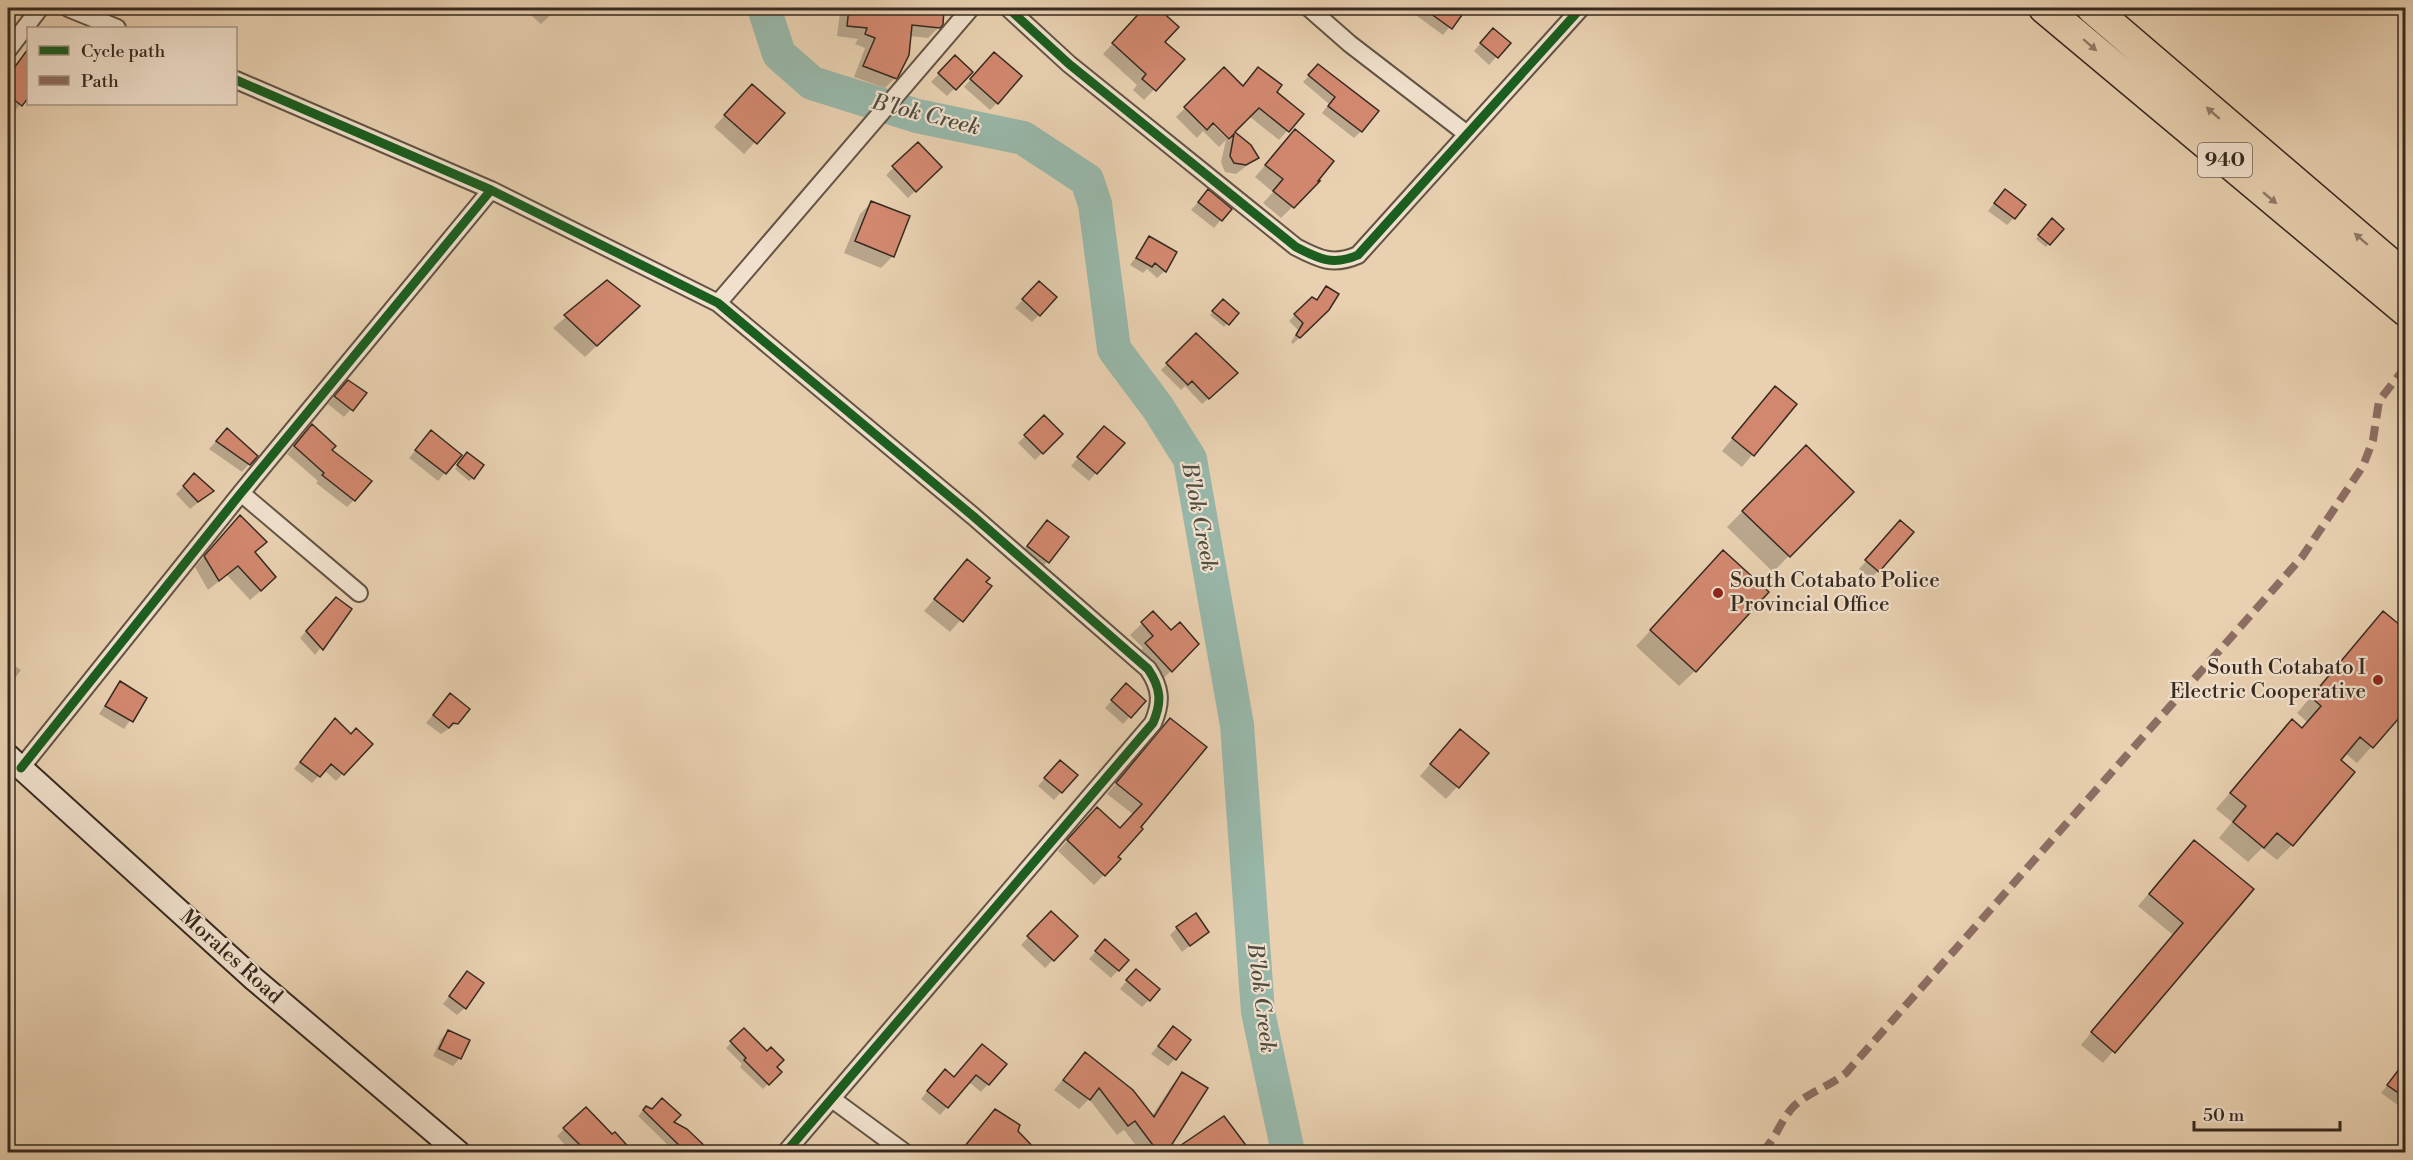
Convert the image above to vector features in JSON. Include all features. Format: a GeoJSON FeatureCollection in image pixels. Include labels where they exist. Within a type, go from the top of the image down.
{"type":"FeatureCollection","features":[{"type":"Feature","properties":{"kind":"highway","name":"940"},"geometry":{"type":"LineString","coordinates":[[2044,8],[2406,311]]}},
{"type":"Feature","properties":{"kind":"highway","name":"940"},"geometry":{"type":"LineString","coordinates":[[2092,8],[2406,277]]}},
{"type":"Feature","properties":{"kind":"street"},"geometry":{"type":"LineString","coordinates":[[8,50],[40,8]]}},
{"type":"Feature","properties":{"kind":"street"},"geometry":{"type":"LineString","coordinates":[[68,8],[115,27]]}},
{"type":"Feature","properties":{"kind":"street"},"geometry":{"type":"LineString","coordinates":[[718,303],[971,8]]}},
{"type":"Feature","properties":{"kind":"street"},"geometry":{"type":"LineString","coordinates":[[1008,8],[1070,63],[1296,247],[1319,260],[1335,262],[1358,255],[1581,8]]}},
{"type":"Feature","properties":{"kind":"street"},"geometry":{"type":"LineString","coordinates":[[1309,8],[1350,44],[1467,134]]}},
{"type":"Feature","properties":{"kind":"street"},"geometry":{"type":"LineString","coordinates":[[237,80],[491,190],[718,303],[947,494],[1148,669],[1161,694],[1159,709],[1153,723],[786,1152]]}},
{"type":"Feature","properties":{"kind":"street"},"geometry":{"type":"LineString","coordinates":[[14,762],[241,494],[491,190]]}},
{"type":"Feature","properties":{"kind":"street"},"geometry":{"type":"LineString","coordinates":[[241,494],[359,593]]}},
{"type":"Feature","properties":{"kind":"street","name":"Morales Road"},"geometry":{"type":"LineString","coordinates":[[14,762],[254,979],[458,1152]]}},
{"type":"Feature","properties":{"kind":"street"},"geometry":{"type":"LineString","coordinates":[[832,1099],[904,1152]]}},
{"type":"Feature","properties":{"kind":"building"},"geometry":{"type":"Polygon","coordinates":[[[849,8],[944,9],[943,25],[940,28],[912,25],[909,55],[897,79],[863,66],[875,38],[865,34],[867,28],[847,26],[849,8]]]}},
{"type":"Feature","properties":{"kind":"building"},"geometry":{"type":"Polygon","coordinates":[[[1144,8],[1158,8],[1179,27],[1165,42],[1185,59],[1156,91],[1142,79],[1146,74],[1112,43],[1144,8]]]}},
{"type":"Feature","properties":{"kind":"building"},"geometry":{"type":"Polygon","coordinates":[[[1423,8],[1467,8],[1452,29],[1423,8]]]}},
{"type":"Feature","properties":{"kind":"building"},"geometry":{"type":"Polygon","coordinates":[[[1493,28],[1511,43],[1498,58],[1480,43],[1493,28]]]}},
{"type":"Feature","properties":{"kind":"building"},"geometry":{"type":"Polygon","coordinates":[[[27,50],[27,99],[22,106],[8,95],[8,76],[27,50]]]}},
{"type":"Feature","properties":{"kind":"building"},"geometry":{"type":"Polygon","coordinates":[[[994,52],[1022,76],[998,104],[970,79],[994,52]]]}},
{"type":"Feature","properties":{"kind":"building"},"geometry":{"type":"Polygon","coordinates":[[[955,55],[973,72],[956,90],[938,73],[955,55]]]}},
{"type":"Feature","properties":{"kind":"building"},"geometry":{"type":"Polygon","coordinates":[[[1318,64],[1379,111],[1362,132],[1328,106],[1335,97],[1308,75],[1318,64]]]}},
{"type":"Feature","properties":{"kind":"building"},"geometry":{"type":"Polygon","coordinates":[[[1224,67],[1243,86],[1258,67],[1282,85],[1277,92],[1304,114],[1289,132],[1259,108],[1235,132],[1251,145],[1259,158],[1246,165],[1234,163],[1230,156],[1234,134],[1229,139],[1213,123],[1207,130],[1184,107],[1224,67]]]}},
{"type":"Feature","properties":{"kind":"building"},"geometry":{"type":"Polygon","coordinates":[[[752,84],[785,113],[757,144],[724,115],[752,84]]]}},
{"type":"Feature","properties":{"kind":"building"},"geometry":{"type":"Polygon","coordinates":[[[1295,129],[1334,161],[1318,181],[1320,181],[1294,208],[1273,191],[1283,179],[1265,165],[1295,129]]]}},
{"type":"Feature","properties":{"kind":"building"},"geometry":{"type":"Polygon","coordinates":[[[918,142],[942,167],[916,192],[892,166],[918,142]]]}},
{"type":"Feature","properties":{"kind":"building"},"geometry":{"type":"Polygon","coordinates":[[[1208,189],[1232,209],[1222,221],[1198,202],[1208,189]]]}},
{"type":"Feature","properties":{"kind":"building"},"geometry":{"type":"Polygon","coordinates":[[[2005,189],[2026,205],[2015,219],[1994,203],[2005,189]]]}},
{"type":"Feature","properties":{"kind":"building"},"geometry":{"type":"Polygon","coordinates":[[[871,201],[910,216],[894,257],[855,241],[871,201]]]}},
{"type":"Feature","properties":{"kind":"building"},"geometry":{"type":"Polygon","coordinates":[[[2052,218],[2064,229],[2050,245],[2038,235],[2052,218]]]}},
{"type":"Feature","properties":{"kind":"building"},"geometry":{"type":"Polygon","coordinates":[[[1149,236],[1177,252],[1166,272],[1155,263],[1152,267],[1136,258],[1149,236]]]}},
{"type":"Feature","properties":{"kind":"building"},"geometry":{"type":"Polygon","coordinates":[[[607,280],[640,306],[597,346],[564,315],[607,280]]]}},
{"type":"Feature","properties":{"kind":"building"},"geometry":{"type":"Polygon","coordinates":[[[1039,281],[1057,297],[1040,316],[1022,299],[1039,281]]]}},
{"type":"Feature","properties":{"kind":"building"},"geometry":{"type":"Polygon","coordinates":[[[1326,286],[1339,294],[1329,310],[1300,338],[1296,335],[1303,323],[1294,314],[1312,297],[1317,300],[1326,286]]]}},
{"type":"Feature","properties":{"kind":"building"},"geometry":{"type":"Polygon","coordinates":[[[1223,299],[1239,313],[1229,325],[1212,311],[1223,299]]]}},
{"type":"Feature","properties":{"kind":"building"},"geometry":{"type":"Polygon","coordinates":[[[1196,333],[1238,373],[1209,399],[1192,381],[1188,385],[1166,363],[1196,333]]]}},
{"type":"Feature","properties":{"kind":"building"},"geometry":{"type":"Polygon","coordinates":[[[348,380],[367,393],[353,411],[334,396],[348,380]]]}},
{"type":"Feature","properties":{"kind":"building"},"geometry":{"type":"Polygon","coordinates":[[[1775,386],[1797,404],[1754,456],[1732,438],[1775,386]]]}},
{"type":"Feature","properties":{"kind":"building"},"geometry":{"type":"Polygon","coordinates":[[[1044,415],[1063,434],[1043,454],[1024,435],[1044,415]]]}},
{"type":"Feature","properties":{"kind":"building"},"geometry":{"type":"Polygon","coordinates":[[[312,424],[336,446],[332,450],[372,481],[355,501],[322,475],[324,473],[294,446],[312,424]]]}},
{"type":"Feature","properties":{"kind":"building"},"geometry":{"type":"Polygon","coordinates":[[[1104,426],[1125,443],[1097,474],[1077,457],[1104,426]]]}},
{"type":"Feature","properties":{"kind":"building"},"geometry":{"type":"Polygon","coordinates":[[[227,428],[258,456],[250,465],[216,441],[227,428]]]}},
{"type":"Feature","properties":{"kind":"building"},"geometry":{"type":"Polygon","coordinates":[[[431,430],[462,455],[446,474],[415,450],[431,430]]]}},
{"type":"Feature","properties":{"kind":"building"},"geometry":{"type":"Polygon","coordinates":[[[1806,445],[1854,492],[1790,557],[1742,511],[1806,445]]]}},
{"type":"Feature","properties":{"kind":"building"},"geometry":{"type":"Polygon","coordinates":[[[467,452],[484,465],[474,479],[457,465],[467,452]]]}},
{"type":"Feature","properties":{"kind":"building"},"geometry":{"type":"Polygon","coordinates":[[[194,473],[214,491],[198,502],[183,486],[194,473]]]}},
{"type":"Feature","properties":{"kind":"building"},"geometry":{"type":"Polygon","coordinates":[[[240,515],[267,542],[255,552],[276,577],[261,591],[238,566],[219,581],[204,556],[240,515]]]}},
{"type":"Feature","properties":{"kind":"building"},"geometry":{"type":"Polygon","coordinates":[[[1047,520],[1069,537],[1049,563],[1027,546],[1047,520]]]}},
{"type":"Feature","properties":{"kind":"building"},"geometry":{"type":"Polygon","coordinates":[[[1900,520],[1914,532],[1879,572],[1865,560],[1900,520]]]}},
{"type":"Feature","properties":{"kind":"building"},"geometry":{"type":"Polygon","coordinates":[[[1723,550],[1769,592],[1696,672],[1650,630],[1723,550]]]}},
{"type":"Feature","properties":{"kind":"building"},"geometry":{"type":"Polygon","coordinates":[[[967,559],[990,578],[986,582],[992,586],[963,622],[934,599],[967,559]]]}},
{"type":"Feature","properties":{"kind":"building"},"geometry":{"type":"Polygon","coordinates":[[[336,597],[352,609],[323,650],[306,631],[336,597]]]}},
{"type":"Feature","properties":{"kind":"building"},"geometry":{"type":"Polygon","coordinates":[[[1153,611],[1171,630],[1180,622],[1199,644],[1172,672],[1145,643],[1153,636],[1141,622],[1153,611]]]}},
{"type":"Feature","properties":{"kind":"building"},"geometry":{"type":"Polygon","coordinates":[[[2383,611],[2406,630],[2406,710],[2373,748],[2360,737],[2341,760],[2355,772],[2293,846],[2277,833],[2264,848],[2233,822],[2246,806],[2230,793],[2292,719],[2302,728],[2321,706],[2311,697],[2383,611]]]}},
{"type":"Feature","properties":{"kind":"building"},"geometry":{"type":"Polygon","coordinates":[[[120,681],[147,698],[133,722],[105,706],[120,681]]]}},
{"type":"Feature","properties":{"kind":"building"},"geometry":{"type":"Polygon","coordinates":[[[1126,683],[1146,701],[1131,718],[1111,700],[1126,683]]]}},
{"type":"Feature","properties":{"kind":"building"},"geometry":{"type":"Polygon","coordinates":[[[450,693],[470,709],[458,724],[453,723],[449,728],[433,715],[450,693]]]}},
{"type":"Feature","properties":{"kind":"building"},"geometry":{"type":"Polygon","coordinates":[[[335,718],[351,734],[356,728],[373,744],[344,775],[331,764],[320,777],[300,762],[335,718]]]}},
{"type":"Feature","properties":{"kind":"building"},"geometry":{"type":"Polygon","coordinates":[[[1170,718],[1207,747],[1141,827],[1143,829],[1118,857],[1121,859],[1105,876],[1067,840],[1097,807],[1120,828],[1142,804],[1116,783],[1170,718]]]}},
{"type":"Feature","properties":{"kind":"building"},"geometry":{"type":"Polygon","coordinates":[[[1460,729],[1489,753],[1459,788],[1430,764],[1460,729]]]}},
{"type":"Feature","properties":{"kind":"building"},"geometry":{"type":"Polygon","coordinates":[[[1060,760],[1078,775],[1062,793],[1044,778],[1060,760]]]}},
{"type":"Feature","properties":{"kind":"building"},"geometry":{"type":"Polygon","coordinates":[[[2194,840],[2254,889],[2115,1053],[2091,1032],[2183,923],[2149,894],[2194,840]]]}},
{"type":"Feature","properties":{"kind":"building"},"geometry":{"type":"Polygon","coordinates":[[[1051,911],[1078,936],[1054,961],[1027,936],[1051,911]]]}},
{"type":"Feature","properties":{"kind":"building"},"geometry":{"type":"Polygon","coordinates":[[[1196,913],[1209,932],[1190,946],[1176,927],[1196,913]]]}},
{"type":"Feature","properties":{"kind":"building"},"geometry":{"type":"Polygon","coordinates":[[[1105,939],[1129,960],[1119,971],[1095,951],[1105,939]]]}},
{"type":"Feature","properties":{"kind":"building"},"geometry":{"type":"Polygon","coordinates":[[[1136,969],[1160,989],[1150,1001],[1126,980],[1136,969]]]}},
{"type":"Feature","properties":{"kind":"building"},"geometry":{"type":"Polygon","coordinates":[[[467,971],[484,983],[466,1009],[449,996],[467,971]]]}},
{"type":"Feature","properties":{"kind":"building"},"geometry":{"type":"Polygon","coordinates":[[[1173,1026],[1191,1040],[1176,1060],[1158,1046],[1173,1026]]]}},
{"type":"Feature","properties":{"kind":"building"},"geometry":{"type":"Polygon","coordinates":[[[744,1028],[767,1051],[771,1047],[784,1060],[777,1067],[782,1072],[769,1085],[744,1060],[746,1058],[730,1041],[744,1028]]]}},
{"type":"Feature","properties":{"kind":"building"},"geometry":{"type":"Polygon","coordinates":[[[448,1030],[470,1040],[461,1059],[439,1049],[448,1030]]]}},
{"type":"Feature","properties":{"kind":"building"},"geometry":{"type":"Polygon","coordinates":[[[982,1044],[1007,1064],[989,1085],[976,1075],[948,1108],[927,1091],[945,1069],[954,1077],[982,1044]]]}},
{"type":"Feature","properties":{"kind":"building"},"geometry":{"type":"Polygon","coordinates":[[[1085,1052],[1133,1090],[1154,1117],[1182,1072],[1208,1088],[1167,1152],[1158,1152],[1135,1121],[1128,1126],[1099,1088],[1090,1100],[1063,1080],[1085,1052]]]}},
{"type":"Feature","properties":{"kind":"building"},"geometry":{"type":"Polygon","coordinates":[[[2406,1060],[2406,1098],[2387,1085],[2406,1060]]]}},
{"type":"Feature","properties":{"kind":"building"},"geometry":{"type":"Polygon","coordinates":[[[662,1098],[681,1115],[674,1122],[687,1129],[711,1152],[686,1152],[643,1110],[646,1106],[652,1109],[662,1098]]]}},
{"type":"Feature","properties":{"kind":"building"},"geometry":{"type":"Polygon","coordinates":[[[586,1107],[612,1134],[615,1132],[633,1152],[587,1152],[563,1128],[586,1107]]]}},
{"type":"Feature","properties":{"kind":"building"},"geometry":{"type":"Polygon","coordinates":[[[995,1109],[1020,1125],[1018,1131],[1038,1152],[960,1152],[995,1109]]]}},
{"type":"Feature","properties":{"kind":"building"},"geometry":{"type":"Polygon","coordinates":[[[1224,1116],[1251,1152],[1171,1152],[1224,1116]]]}},
{"type":"Feature","properties":{"kind":"waterway","name":"B'lok Creek"},"geometry":{"type":"LineString","coordinates":[[764,8],[779,54],[812,83],[917,116],[1023,138],[1087,180],[1095,204],[1114,349],[1158,408],[1190,459],[1237,725],[1258,1012],[1288,1152]]}},
{"type":"Feature","properties":{"kind":"marked path"},"geometry":{"type":"LineString","coordinates":[[1762,1152],[1794,1106],[1846,1073],[2302,557],[2363,466],[2373,440],[2379,401],[2406,366]]}},
{"type":"Feature","properties":{"kind":"cycle path"},"geometry":{"type":"LineString","coordinates":[[1008,8],[1069,64],[1296,247],[1326,260],[1341,260],[1358,255],[1581,8]]}},
{"type":"Feature","properties":{"kind":"cycle path"},"geometry":{"type":"LineString","coordinates":[[237,80],[491,190],[718,303],[973,516],[1148,669],[1156,682],[1159,702],[1153,723],[786,1152]]}},
{"type":"Feature","properties":{"kind":"cycle path"},"geometry":{"type":"LineString","coordinates":[[21,768],[241,493],[491,190]]}},
{"type":"Feature","properties":{"kind":"place","name":"South Cotabato Police Provincial Office"},"geometry":{"type":"Point","coordinates":[1718,593]}},
{"type":"Feature","properties":{"kind":"place","name":"South Cotabato I Electric Cooperative"},"geometry":{"type":"Point","coordinates":[2378,680]}}]}
